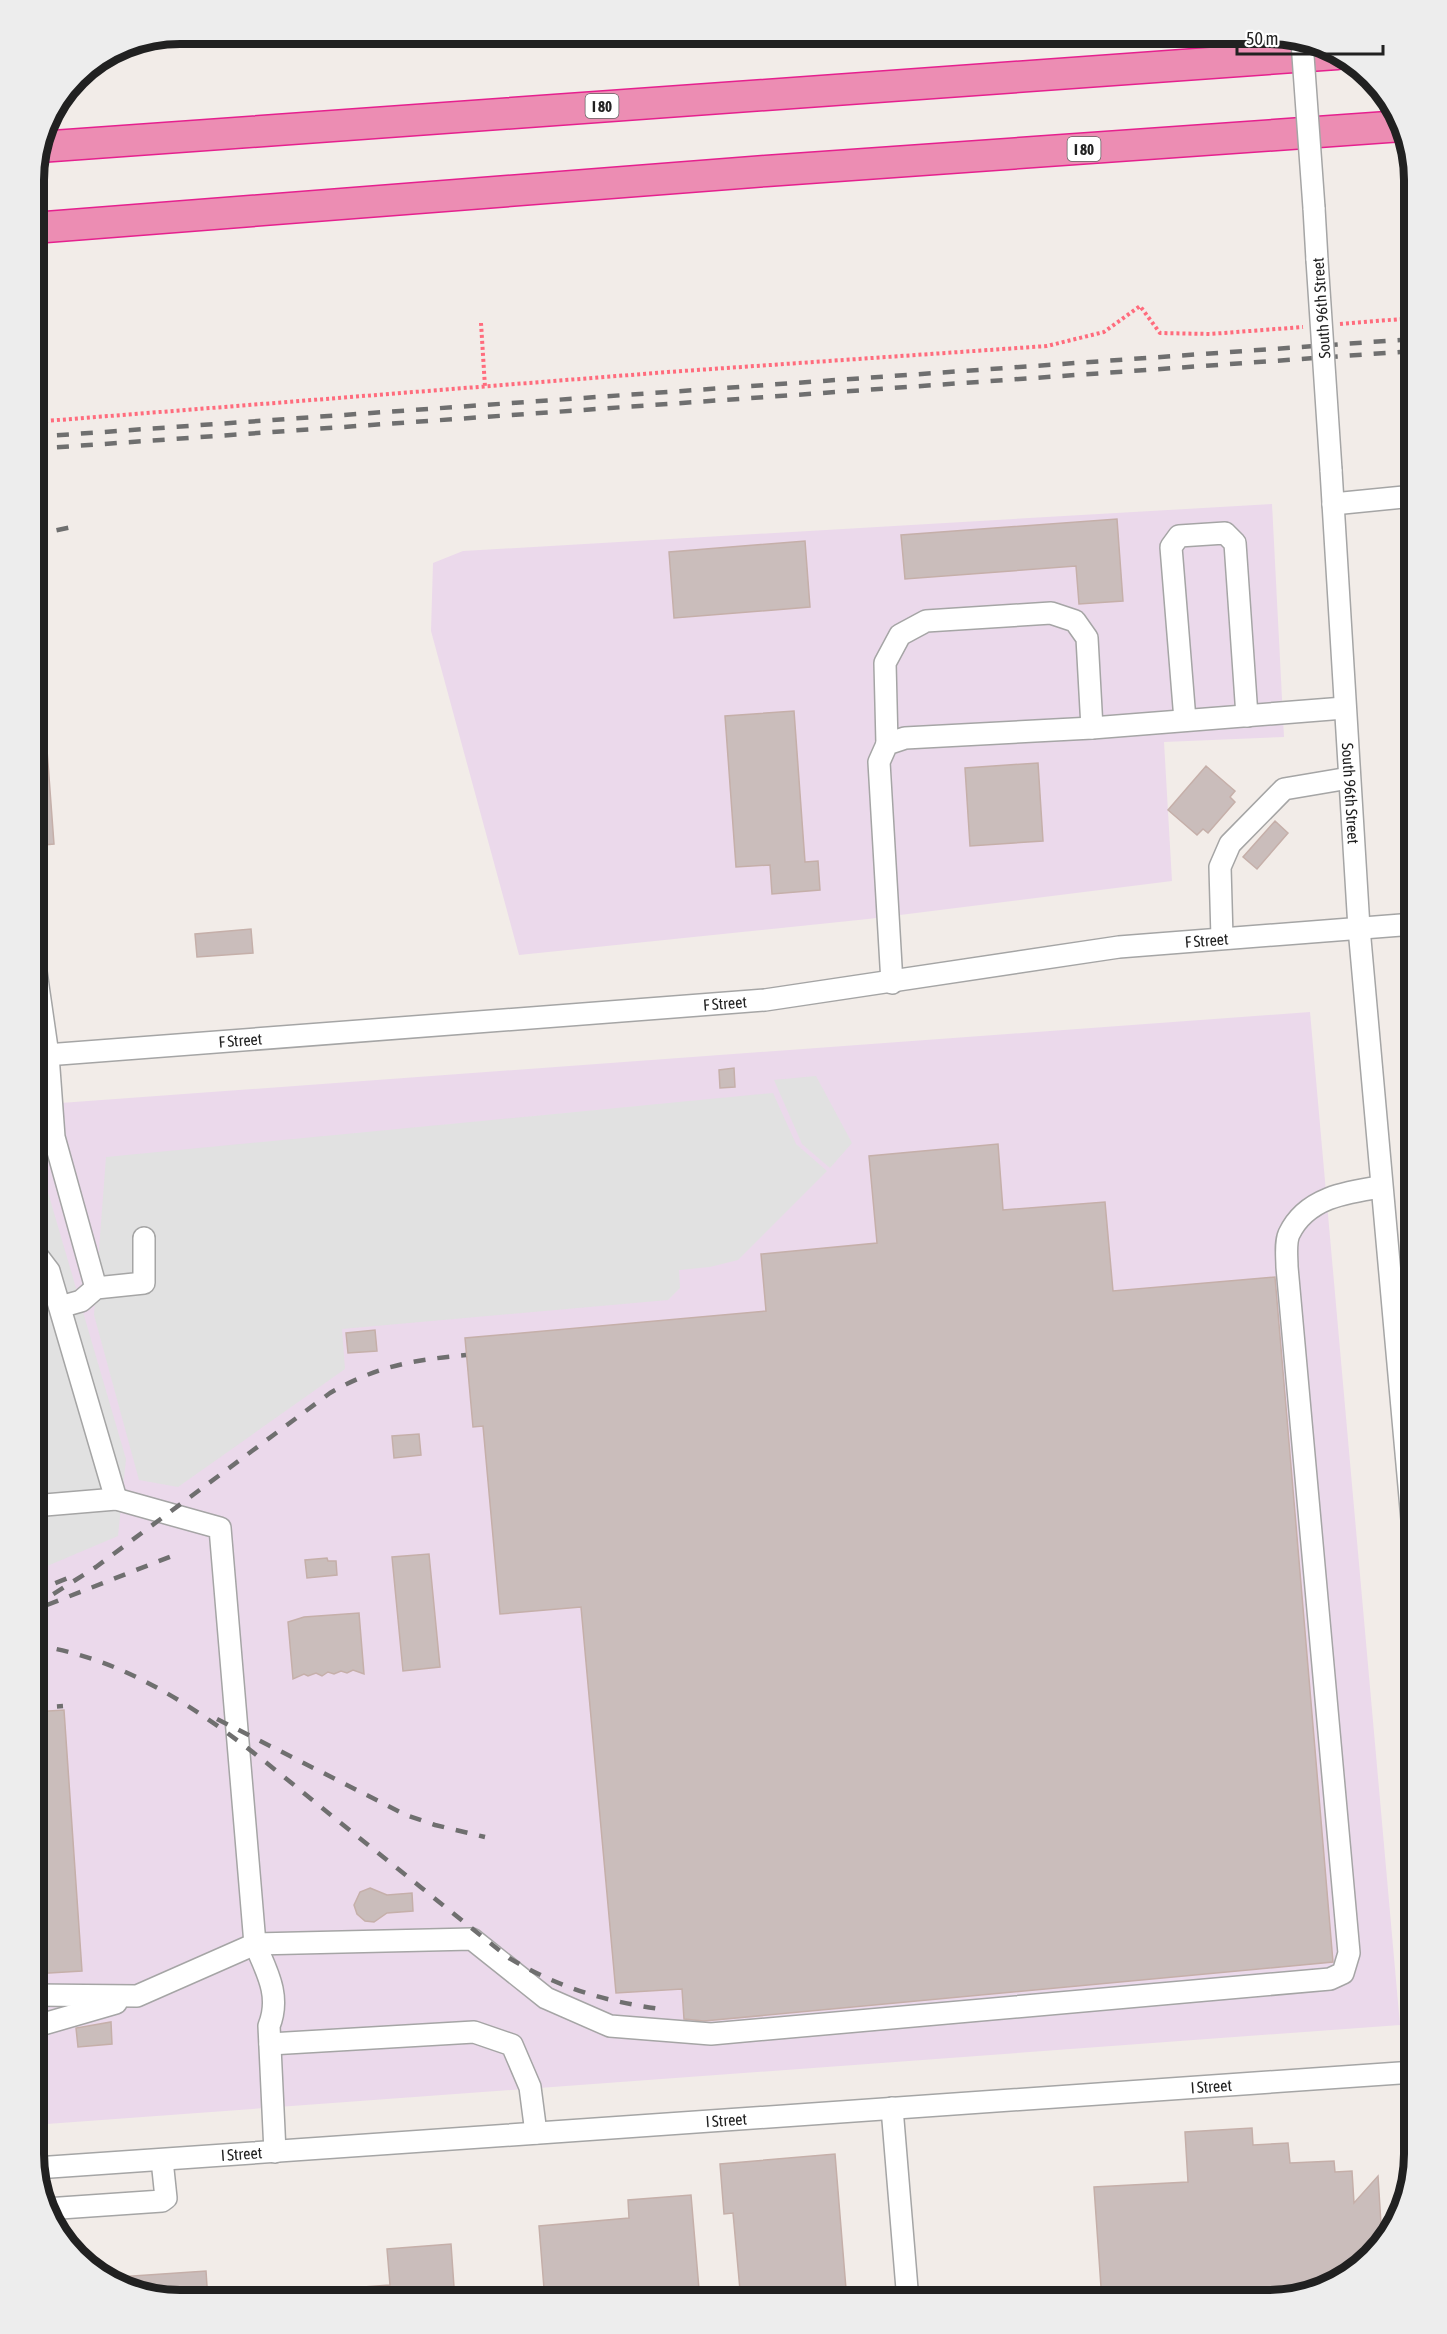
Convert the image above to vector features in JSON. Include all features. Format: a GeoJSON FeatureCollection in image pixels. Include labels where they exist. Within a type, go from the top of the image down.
{"type":"FeatureCollection","features":[{"type":"Feature","properties":{"kind":"highway","name":"I 80"},"geometry":{"type":"LineString","coordinates":[[48,146],[1321,55]]}},
{"type":"Feature","properties":{"kind":"highway","name":"I 80"},"geometry":{"type":"LineString","coordinates":[[44,227],[1393,127]]}},
{"type":"Feature","properties":{"kind":"street","name":"South 96th Street"},"geometry":{"type":"LineString","coordinates":[[1302,48],[1359,928],[1404,1434]]}},
{"type":"Feature","properties":{"kind":"street"},"geometry":{"type":"LineString","coordinates":[[1333,504],[1404,497]]}},
{"type":"Feature","properties":{"kind":"street"},"geometry":{"type":"LineString","coordinates":[[1185,720],[1171,547],[1179,536],[1224,533],[1235,543],[1247,716]]}},
{"type":"Feature","properties":{"kind":"street"},"geometry":{"type":"LineString","coordinates":[[892,983],[879,762],[887,744],[885,663],[900,635],[926,621],[1051,613],[1075,621],[1087,638],[1092,728]]}},
{"type":"Feature","properties":{"kind":"street"},"geometry":{"type":"LineString","coordinates":[[887,744],[905,738],[1092,728],[1344,708]]}},
{"type":"Feature","properties":{"kind":"street"},"geometry":{"type":"LineString","coordinates":[[1222,938],[1220,867],[1230,844],[1284,789],[1349,778]]}},
{"type":"Feature","properties":{"kind":"street","name":"F Street"},"geometry":{"type":"LineString","coordinates":[[44,1055],[765,1000],[892,983],[1044,956],[1222,938],[1404,925]]}},
{"type":"Feature","properties":{"kind":"street"},"geometry":{"type":"LineString","coordinates":[[44,1078],[54,1137],[96,1288]]}},
{"type":"Feature","properties":{"kind":"street"},"geometry":{"type":"LineString","coordinates":[[44,2024],[136,1996],[255,1944],[472,1939],[546,1998],[610,2026],[711,2034],[1330,1979],[1343,1973],[1349,1953],[1287,1267],[1288,1236],[1304,1212],[1325,1200],[1345,1192],[1381,1187]]}},
{"type":"Feature","properties":{"kind":"street"},"geometry":{"type":"LineString","coordinates":[[60,1307],[81,1301],[96,1288],[144,1283],[144,1238]]}},
{"type":"Feature","properties":{"kind":"street"},"geometry":{"type":"LineString","coordinates":[[44,1264],[49,1271],[116,1499]]}},
{"type":"Feature","properties":{"kind":"street"},"geometry":{"type":"LineString","coordinates":[[44,1505],[116,1499],[219,1528],[255,1944],[274,1988],[275,2011],[269,2026],[275,2152]]}},
{"type":"Feature","properties":{"kind":"street"},"geometry":{"type":"LineString","coordinates":[[44,1995],[136,1996]]}},
{"type":"Feature","properties":{"kind":"street"},"geometry":{"type":"LineString","coordinates":[[270,2044],[474,2032],[512,2045],[530,2087],[536,2133]]}},
{"type":"Feature","properties":{"kind":"street","name":"I Street"},"geometry":{"type":"LineString","coordinates":[[44,2167],[1404,2073]]}},
{"type":"Feature","properties":{"kind":"street"},"geometry":{"type":"LineString","coordinates":[[892,2108],[907,2290]]}},
{"type":"Feature","properties":{"kind":"street"},"geometry":{"type":"LineString","coordinates":[[55,2208],[162,2201],[166,2198],[162,2160]]}},
{"type":"Feature","properties":{"kind":"path"},"geometry":{"type":"LineString","coordinates":[[44,421],[668,372],[1047,346],[1104,332],[1140,306],[1160,333],[1210,334],[1312,326]]}},
{"type":"Feature","properties":{"kind":"path"},"geometry":{"type":"LineString","coordinates":[[1335,325],[1404,319]]}},
{"type":"Feature","properties":{"kind":"path"},"geometry":{"type":"LineString","coordinates":[[481,323],[485,387]]}},
{"type":"Feature","properties":{"kind":"shaded area"},"geometry":{"type":"Polygon","coordinates":[[[1272,504],[1284,737],[1164,742],[1172,881],[868,919],[519,955],[431,631],[433,563],[463,551],[1272,504]]]}},
{"type":"Feature","properties":{"kind":"shaded area"},"geometry":{"type":"Polygon","coordinates":[[[1310,1012],[1400,2025],[44,2124],[44,1104],[1310,1012]]]}},
{"type":"Feature","properties":{"kind":"shaded area"},"geometry":{"type":"Polygon","coordinates":[[[816,1076],[852,1143],[830,1168],[802,1144],[774,1080],[816,1076]]]}},
{"type":"Feature","properties":{"kind":"shaded area"},"geometry":{"type":"Polygon","coordinates":[[[773,1093],[796,1144],[827,1171],[738,1260],[710,1267],[679,1270],[680,1288],[668,1300],[342,1329],[345,1369],[178,1487],[139,1480],[94,1315],[106,1157],[773,1093]]]}},
{"type":"Feature","properties":{"kind":"shaded area"},"geometry":{"type":"Polygon","coordinates":[[[44,1179],[126,1459],[118,1536],[44,1567],[44,1179]]]}},
{"type":"Feature","properties":{"kind":"building"},"geometry":{"type":"Polygon","coordinates":[[[1117,519],[1123,601],[1079,604],[1076,566],[905,579],[901,535],[1117,519]]]}},
{"type":"Feature","properties":{"kind":"building"},"geometry":{"type":"Polygon","coordinates":[[[805,541],[810,607],[674,618],[669,552],[805,541]]]}},
{"type":"Feature","properties":{"kind":"building"},"geometry":{"type":"Polygon","coordinates":[[[794,711],[805,862],[818,861],[820,890],[772,894],[770,865],[736,867],[725,716],[794,711]]]}},
{"type":"Feature","properties":{"kind":"building"},"geometry":{"type":"Polygon","coordinates":[[[44,723],[45,723],[54,844],[44,845],[44,723]]]}},
{"type":"Feature","properties":{"kind":"building"},"geometry":{"type":"Polygon","coordinates":[[[1038,763],[1043,841],[970,846],[965,768],[1038,763]]]}},
{"type":"Feature","properties":{"kind":"building"},"geometry":{"type":"Polygon","coordinates":[[[1206,766],[1235,791],[1230,797],[1235,802],[1208,833],[1203,829],[1197,835],[1168,810],[1206,766]]]}},
{"type":"Feature","properties":{"kind":"building"},"geometry":{"type":"Polygon","coordinates":[[[1275,821],[1288,833],[1257,869],[1243,857],[1275,821]]]}},
{"type":"Feature","properties":{"kind":"building"},"geometry":{"type":"Polygon","coordinates":[[[251,929],[253,953],[197,957],[195,934],[251,929]]]}},
{"type":"Feature","properties":{"kind":"building"},"geometry":{"type":"Polygon","coordinates":[[[734,1068],[735,1087],[720,1088],[719,1070],[734,1068]]]}},
{"type":"Feature","properties":{"kind":"building"},"geometry":{"type":"Polygon","coordinates":[[[998,1144],[1003,1210],[1105,1202],[1113,1291],[1275,1277],[1333,1962],[704,2021],[684,2019],[682,1989],[616,1993],[581,1607],[500,1614],[483,1426],[473,1427],[465,1338],[766,1311],[761,1254],[877,1243],[869,1156],[998,1144]]]}},
{"type":"Feature","properties":{"kind":"building"},"geometry":{"type":"Polygon","coordinates":[[[375,1330],[377,1351],[348,1353],[346,1333],[375,1330]]]}},
{"type":"Feature","properties":{"kind":"building"},"geometry":{"type":"Polygon","coordinates":[[[419,1434],[421,1455],[394,1458],[392,1436],[419,1434]]]}},
{"type":"Feature","properties":{"kind":"building"},"geometry":{"type":"Polygon","coordinates":[[[429,1554],[440,1667],[403,1671],[392,1557],[429,1554]]]}},
{"type":"Feature","properties":{"kind":"building"},"geometry":{"type":"Polygon","coordinates":[[[327,1558],[328,1561],[336,1561],[337,1575],[307,1578],[305,1560],[327,1558]]]}},
{"type":"Feature","properties":{"kind":"building"},"geometry":{"type":"Polygon","coordinates":[[[359,1613],[364,1674],[353,1670],[347,1673],[328,1672],[322,1676],[316,1673],[308,1676],[304,1674],[293,1679],[288,1622],[304,1617],[359,1613]]]}},
{"type":"Feature","properties":{"kind":"building"},"geometry":{"type":"Polygon","coordinates":[[[64,1710],[82,1971],[44,1973],[44,1711],[64,1710]]]}},
{"type":"Feature","properties":{"kind":"building"},"geometry":{"type":"Polygon","coordinates":[[[370,1888],[387,1895],[412,1893],[413,1911],[387,1913],[374,1922],[365,1921],[357,1914],[354,1905],[360,1892],[370,1888]]]}},
{"type":"Feature","properties":{"kind":"building"},"geometry":{"type":"Polygon","coordinates":[[[111,2022],[112,2044],[78,2047],[76,2028],[111,2022]]]}},
{"type":"Feature","properties":{"kind":"building"},"geometry":{"type":"Polygon","coordinates":[[[1252,2128],[1253,2145],[1288,2143],[1290,2163],[1334,2161],[1335,2172],[1352,2171],[1354,2203],[1378,2176],[1381,2228],[1370,2244],[1343,2268],[1294,2288],[1101,2290],[1094,2187],[1188,2182],[1185,2132],[1252,2128]]]}},
{"type":"Feature","properties":{"kind":"building"},"geometry":{"type":"Polygon","coordinates":[[[835,2154],[846,2290],[740,2290],[733,2213],[724,2214],[720,2164],[835,2154]]]}},
{"type":"Feature","properties":{"kind":"building"},"geometry":{"type":"Polygon","coordinates":[[[691,2195],[699,2290],[544,2290],[539,2226],[629,2218],[628,2200],[691,2195]]]}},
{"type":"Feature","properties":{"kind":"building"},"geometry":{"type":"Polygon","coordinates":[[[451,2244],[454,2290],[336,2290],[390,2285],[387,2249],[451,2244]]]}},
{"type":"Feature","properties":{"kind":"building"},"geometry":{"type":"Polygon","coordinates":[[[206,2271],[207,2290],[153,2288],[121,2277],[206,2271]]]}},
{"type":"Feature","properties":{"kind":"railway"},"geometry":{"type":"LineString","coordinates":[[44,436],[1404,340]]}},
{"type":"Feature","properties":{"kind":"railway"},"geometry":{"type":"LineString","coordinates":[[44,448],[1404,352]]}},
{"type":"Feature","properties":{"kind":"railway"},"geometry":{"type":"LineString","coordinates":[[44,533],[77,526]]}},
{"type":"Feature","properties":{"kind":"railway"},"geometry":{"type":"LineString","coordinates":[[44,1600],[96,1567],[330,1393],[380,1370],[429,1359],[466,1355]]}},
{"type":"Feature","properties":{"kind":"railway"},"geometry":{"type":"LineString","coordinates":[[47,1605],[177,1554]]}},
{"type":"Feature","properties":{"kind":"railway"},"geometry":{"type":"LineString","coordinates":[[44,1588],[68,1578]]}},
{"type":"Feature","properties":{"kind":"railway"},"geometry":{"type":"LineString","coordinates":[[44,1647],[76,1654],[117,1668],[156,1687],[229,1734],[509,1958],[547,1978],[585,1993],[624,2003],[667,2010]]}},
{"type":"Feature","properties":{"kind":"railway"},"geometry":{"type":"LineString","coordinates":[[44,1707],[63,1706]]}},
{"type":"Feature","properties":{"kind":"railway"},"geometry":{"type":"LineString","coordinates":[[217,1719],[406,1815],[435,1825],[485,1837]]}}]}
